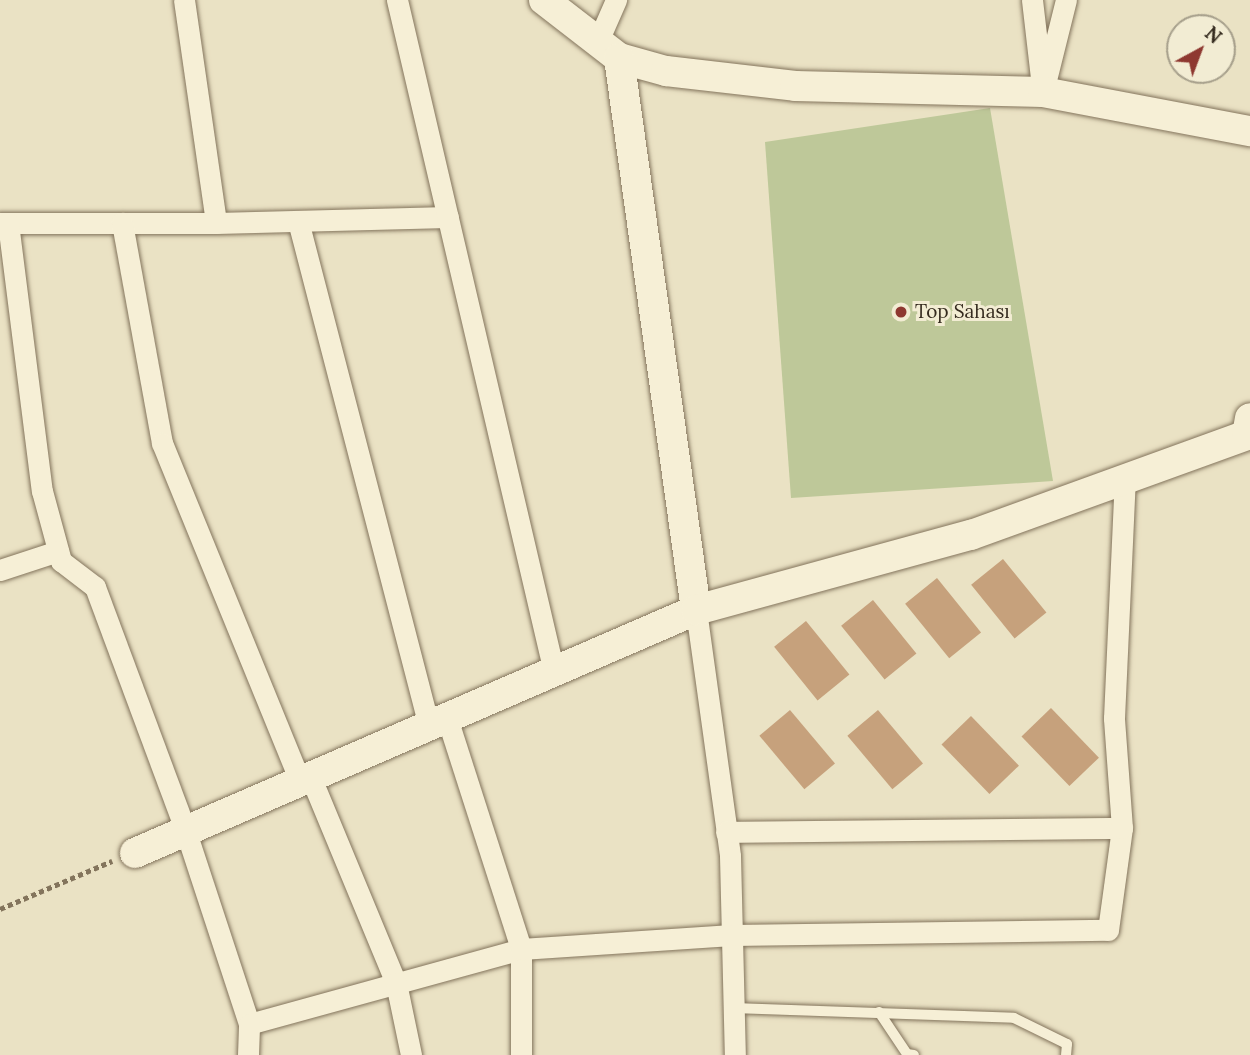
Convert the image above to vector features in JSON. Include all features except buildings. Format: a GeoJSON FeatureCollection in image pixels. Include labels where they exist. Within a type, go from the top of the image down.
{"type":"FeatureCollection","features":[{"type":"Feature","properties":{"kind":"street"},"geometry":{"type":"LineString","coordinates":[[184,0],[216,223]]}},
{"type":"Feature","properties":{"kind":"street"},"geometry":{"type":"LineString","coordinates":[[397,0],[554,672]]}},
{"type":"Feature","properties":{"kind":"street"},"geometry":{"type":"LineString","coordinates":[[544,0],[609,50],[666,71],[766,84],[1043,92],[1250,131]]}},
{"type":"Feature","properties":{"kind":"street"},"geometry":{"type":"LineString","coordinates":[[616,0],[609,50],[696,610],[726,832],[732,935],[734,1055]]}},
{"type":"Feature","properties":{"kind":"street"},"geometry":{"type":"LineString","coordinates":[[1032,0],[1043,92]]}},
{"type":"Feature","properties":{"kind":"street"},"geometry":{"type":"LineString","coordinates":[[1043,92],[1066,0]]}},
{"type":"Feature","properties":{"kind":"street"},"geometry":{"type":"LineString","coordinates":[[248,1055],[248,1024],[186,832],[96,587],[61,561],[58,551],[42,491],[4,223],[216,223],[447,217]]}},
{"type":"Feature","properties":{"kind":"street"},"geometry":{"type":"LineString","coordinates":[[299,221],[438,722],[521,949],[521,1055]]}},
{"type":"Feature","properties":{"kind":"street"},"geometry":{"type":"LineString","coordinates":[[122,223],[162,443],[305,780],[396,983],[411,1055]]}},
{"type":"Feature","properties":{"kind":"street"},"geometry":{"type":"LineString","coordinates":[[135,853],[696,610],[971,535],[1125,479],[1249,429]]}},
{"type":"Feature","properties":{"kind":"street"},"geometry":{"type":"LineString","coordinates":[[248,1024],[521,949],[732,935],[1108,930],[1122,828],[1114,718],[1125,479]]}},
{"type":"Feature","properties":{"kind":"street"},"geometry":{"type":"LineString","coordinates":[[0,570],[58,551]]}},
{"type":"Feature","properties":{"kind":"street"},"geometry":{"type":"LineString","coordinates":[[726,832],[1122,828]]}},
{"type":"Feature","properties":{"kind":"lane"},"geometry":{"type":"LineString","coordinates":[[733,1008],[1014,1018],[1067,1044],[1066,1055]]}},
{"type":"Feature","properties":{"kind":"lane"},"geometry":{"type":"LineString","coordinates":[[879,1012],[907,1054],[914,1055]]}},
{"type":"Feature","properties":{"kind":"path"},"geometry":{"type":"LineString","coordinates":[[0,909],[135,853]]}},
{"type":"Feature","properties":{"kind":"green space","name":"Top Sahası"},"geometry":{"type":"Polygon","coordinates":[[[990,108],[1053,481],[791,498],[765,142],[990,108]]]}},
{"type":"Feature","properties":{"kind":"place","name":"Top Sahası"},"geometry":{"type":"Point","coordinates":[901,312]}}]}
